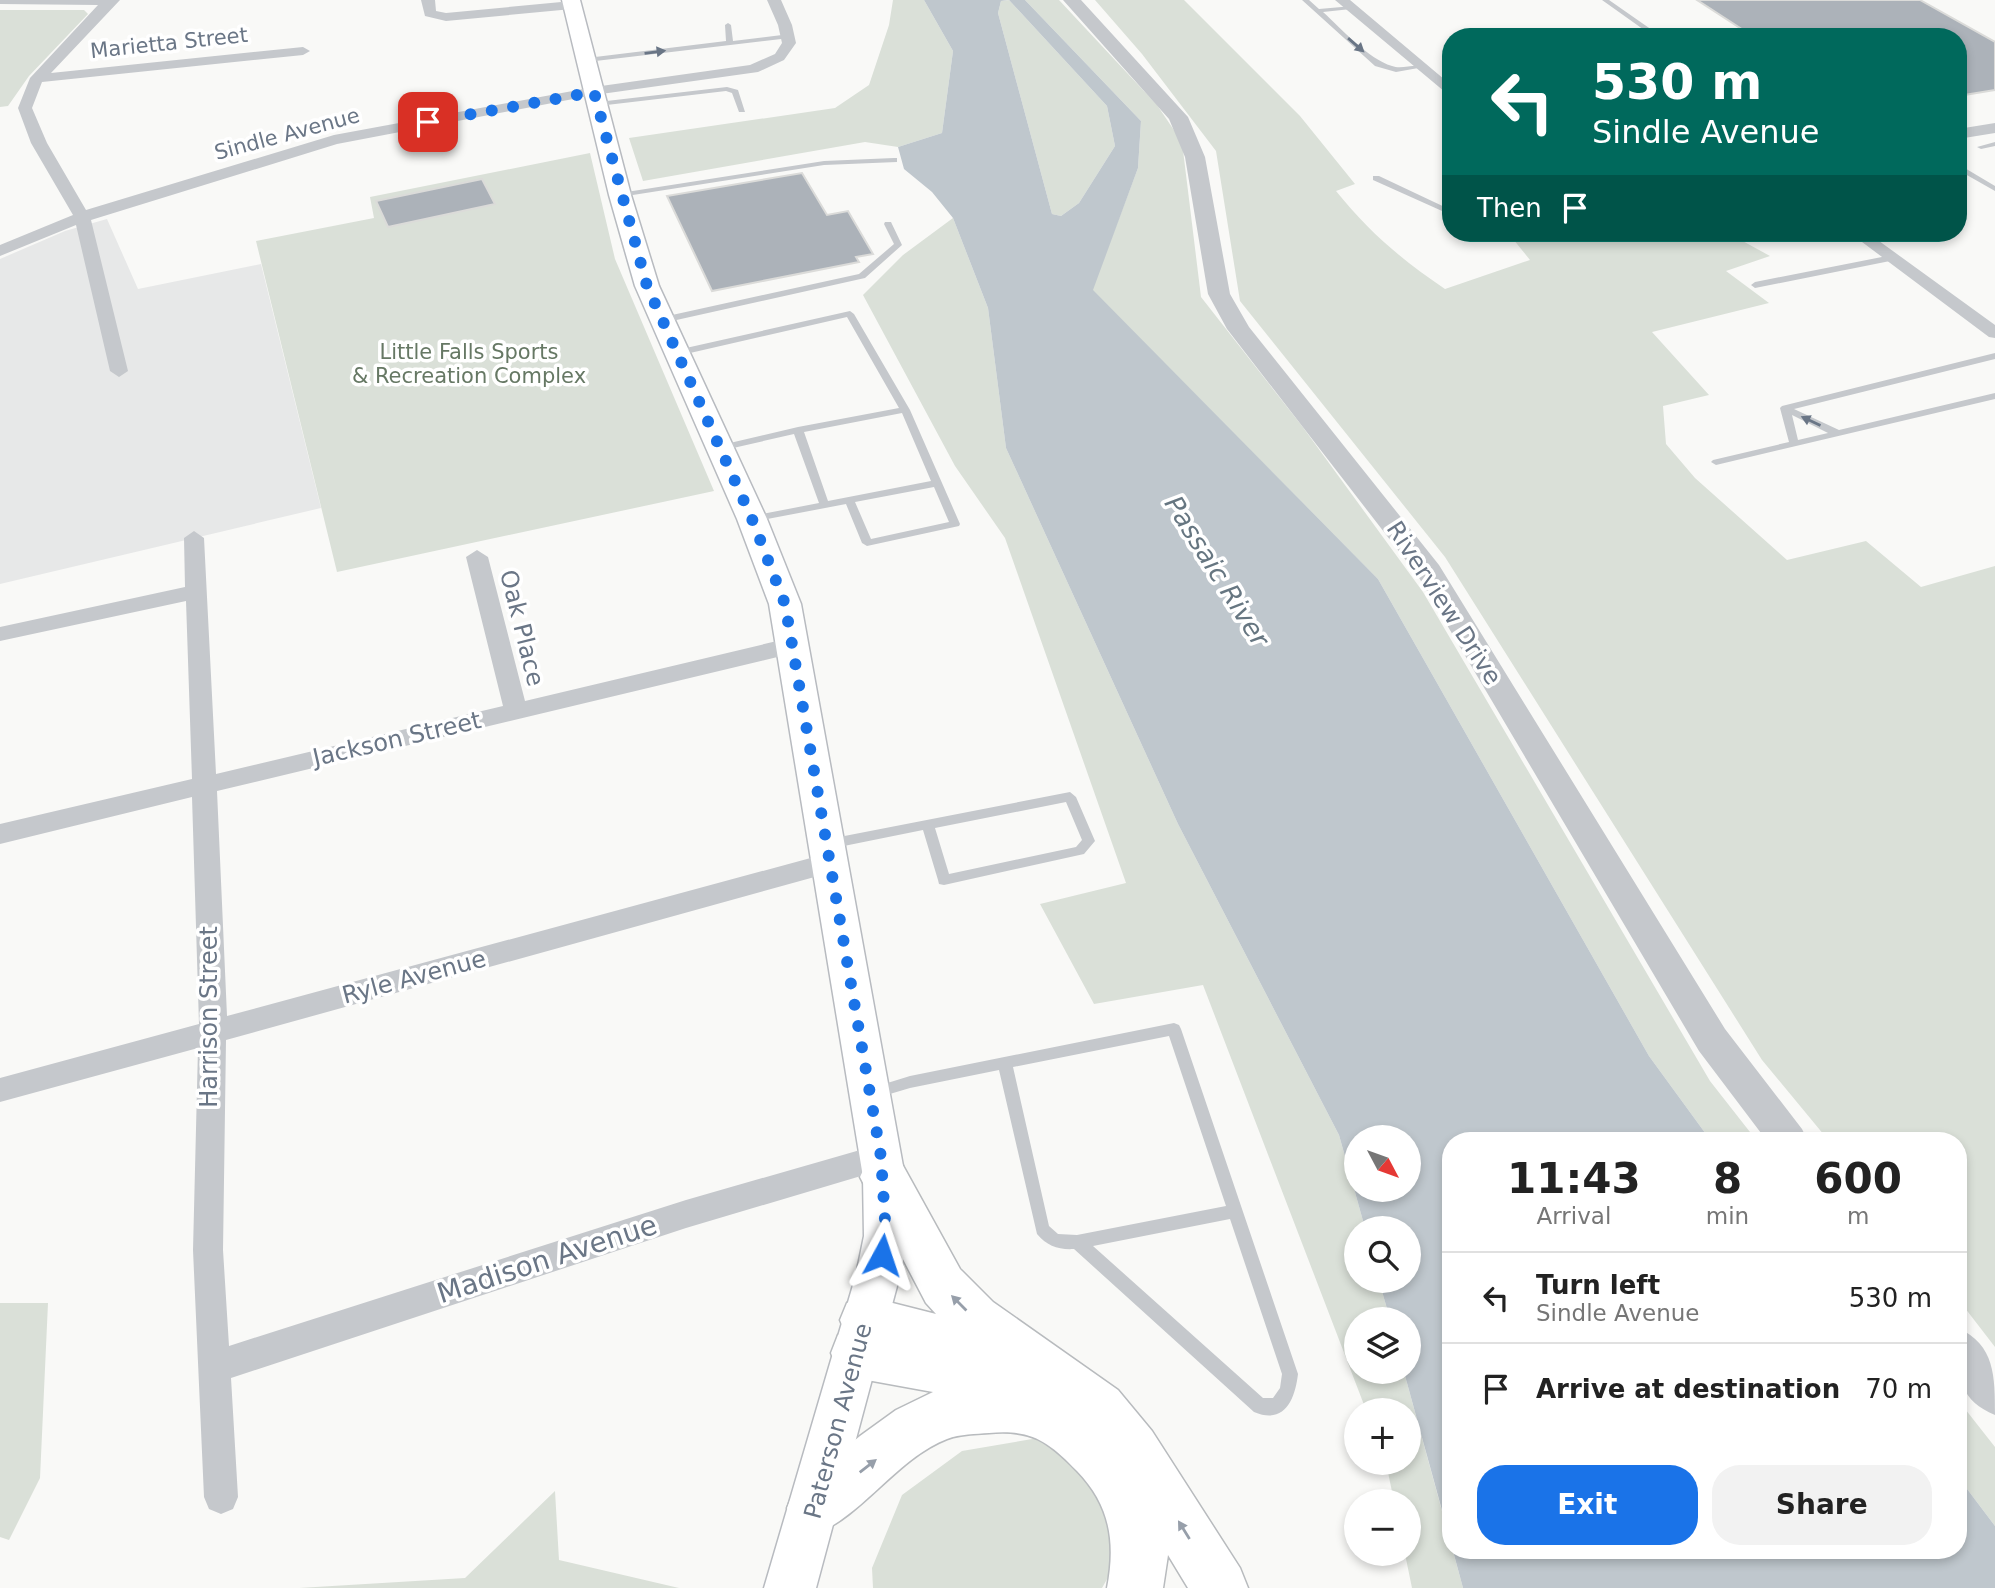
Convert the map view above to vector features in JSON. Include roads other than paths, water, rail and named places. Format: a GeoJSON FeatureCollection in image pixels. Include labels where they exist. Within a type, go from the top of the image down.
{"type":"FeatureCollection","features":[{"type":"Feature","properties":{"kind":"highway"},"geometry":{"type":"LineString","coordinates":[[882,1167],[943,1286],[975,1319],[995,1331],[1037,1387],[1107,1463],[1122,1485],[1141,1539],[1141,1568],[1135,1588]]}},
{"type":"Feature","properties":{"kind":"highway"},"geometry":{"type":"LineString","coordinates":[[861,1336],[1007,1389],[1072,1385],[1100,1408],[1133,1450],[1220,1588]]}},
{"type":"Feature","properties":{"kind":"highway"},"geometry":{"type":"LineString","coordinates":[[814,1508],[922,1423],[946,1413],[981,1406],[1037,1387]]}},
{"type":"Feature","properties":{"kind":"main road","name":"Paterson Avenue"},"geometry":{"type":"LineString","coordinates":[[571,3],[620,195],[647,286],[752,519],[785,604],[882,1167],[886,1236],[861,1336],[790,1588]]}},
{"type":"Feature","properties":{"kind":"street"},"geometry":{"type":"LineString","coordinates":[[0,0],[111,0]]}},
{"type":"Feature","properties":{"kind":"street"},"geometry":{"type":"LineString","coordinates":[[111,0],[39,78],[25,108],[82,217],[119,371]]}},
{"type":"Feature","properties":{"kind":"street"},"geometry":{"type":"LineString","coordinates":[[428,0],[429,13],[446,17],[571,3]]}},
{"type":"Feature","properties":{"kind":"street"},"geometry":{"type":"LineString","coordinates":[[774,0],[790,36]]}},
{"type":"Feature","properties":{"kind":"street","name":"Riverview Drive"},"geometry":{"type":"LineString","coordinates":[[1072,0],[1178,117],[1195,157],[1219,294],[1239,329],[1429,571],[1664,963],[1713,1040],[1783,1132]]}},
{"type":"Feature","properties":{"kind":"street"},"geometry":{"type":"LineString","coordinates":[[1346,4],[1442,85]]}},
{"type":"Feature","properties":{"kind":"street","name":"Sindle Avenue"},"geometry":{"type":"LineString","coordinates":[[0,251],[82,217],[334,140],[596,98],[753,69],[774,62],[785,53],[790,47],[790,36]]}},
{"type":"Feature","properties":{"kind":"street","name":"Marietta Street"},"geometry":{"type":"LineString","coordinates":[[39,78],[303,51]]}},
{"type":"Feature","properties":{"kind":"street"},"geometry":{"type":"LineString","coordinates":[[1967,133],[1995,128]]}},
{"type":"Feature","properties":{"kind":"street"},"geometry":{"type":"LineString","coordinates":[[1870,242],[1995,333]]}},
{"type":"Feature","properties":{"kind":"street","name":"Harrison Street"},"geometry":{"type":"LineString","coordinates":[[194,538],[211,1032],[208,1250],[221,1497]]}},
{"type":"Feature","properties":{"kind":"street","name":"Oak Place"},"geometry":{"type":"LineString","coordinates":[[477,557],[516,712]]}},
{"type":"Feature","properties":{"kind":"street"},"geometry":{"type":"LineString","coordinates":[[0,634],[194,592]]}},
{"type":"Feature","properties":{"kind":"street","name":"Jackson Street"},"geometry":{"type":"LineString","coordinates":[[0,834],[794,645]]}},
{"type":"Feature","properties":{"kind":"street","name":"Ryle Avenue"},"geometry":{"type":"LineString","coordinates":[[0,1090],[211,1032],[827,854]]}},
{"type":"Feature","properties":{"kind":"street","name":"Madison Avenue"},"geometry":{"type":"LineString","coordinates":[[215,1367],[686,1214],[882,1167]]}},
{"type":"Feature","properties":{"kind":"street"},"geometry":{"type":"LineString","coordinates":[[1967,1359],[1995,1394]]}},
{"type":"Feature","properties":{"kind":"lane"},"geometry":{"type":"LineString","coordinates":[[1305,0],[1378,64],[1396,70],[1420,67]]}},
{"type":"Feature","properties":{"kind":"lane"},"geometry":{"type":"LineString","coordinates":[[1605,0],[1645,28]]}},
{"type":"Feature","properties":{"kind":"lane"},"geometry":{"type":"LineString","coordinates":[[1317,11],[1346,4]]}},
{"type":"Feature","properties":{"kind":"lane"},"geometry":{"type":"LineString","coordinates":[[728,25],[730,43]]}},
{"type":"Feature","properties":{"kind":"lane"},"geometry":{"type":"LineString","coordinates":[[587,60],[790,36]]}},
{"type":"Feature","properties":{"kind":"lane"},"geometry":{"type":"LineString","coordinates":[[596,98],[727,89],[735,92],[742,110]]}},
{"type":"Feature","properties":{"kind":"lane"},"geometry":{"type":"LineString","coordinates":[[1981,147],[1995,144]]}},
{"type":"Feature","properties":{"kind":"lane"},"geometry":{"type":"LineString","coordinates":[[620,195],[824,163],[894,160]]}},
{"type":"Feature","properties":{"kind":"lane"},"geometry":{"type":"LineString","coordinates":[[1967,172],[1995,189]]}},
{"type":"Feature","properties":{"kind":"lane"},"geometry":{"type":"LineString","coordinates":[[1377,178],[1442,209]]}},
{"type":"Feature","properties":{"kind":"lane"},"geometry":{"type":"LineString","coordinates":[[663,320],[862,276],[898,245],[888,224]]}},
{"type":"Feature","properties":{"kind":"lane"},"geometry":{"type":"LineString","coordinates":[[1755,285],[1892,258]]}},
{"type":"Feature","properties":{"kind":"lane"},"geometry":{"type":"LineString","coordinates":[[677,353],[850,314],[905,410],[955,524],[867,543],[849,500]]}},
{"type":"Feature","properties":{"kind":"lane"},"geometry":{"type":"LineString","coordinates":[[1785,408],[1995,356]]}},
{"type":"Feature","properties":{"kind":"lane"},"geometry":{"type":"LineString","coordinates":[[1716,462],[1992,400]]}},
{"type":"Feature","properties":{"kind":"lane"},"geometry":{"type":"LineString","coordinates":[[1785,408],[1837,433]]}},
{"type":"Feature","properties":{"kind":"lane"},"geometry":{"type":"LineString","coordinates":[[1785,408],[1794,443]]}},
{"type":"Feature","properties":{"kind":"lane"},"geometry":{"type":"LineString","coordinates":[[720,449],[798,430],[905,410]]}},
{"type":"Feature","properties":{"kind":"lane"},"geometry":{"type":"LineString","coordinates":[[798,430],[825,506]]}},
{"type":"Feature","properties":{"kind":"lane"},"geometry":{"type":"LineString","coordinates":[[752,519],[937,483]]}},
{"type":"Feature","properties":{"kind":"lane"},"geometry":{"type":"LineString","coordinates":[[827,854],[927,824],[1070,797],[1089,841],[1080,851],[944,880],[927,824]]}},
{"type":"Feature","properties":{"kind":"lane"},"geometry":{"type":"LineString","coordinates":[[870,1094],[911,1082],[1174,1029],[1290,1374],[1288,1391],[1277,1406],[1260,1406],[1076,1242]]}},
{"type":"Feature","properties":{"kind":"lane"},"geometry":{"type":"LineString","coordinates":[[1005,1063],[1042,1229],[1050,1239],[1060,1243],[1076,1242],[1234,1211]]}},
{"type":"Feature","properties":{"kind":"water","name":"Passaic River"},"geometry":{"type":"Polygon","coordinates":[[[924,0],[1008,0],[1001,1],[998,13],[1052,214],[1061,216],[1079,203],[1115,146],[1107,106],[1009,0],[1025,0],[1141,121],[1138,168],[1093,290],[1378,579],[1649,1056],[1704,1132],[1442,1132],[1442,1510],[1421,1434],[1421,1398],[1411,1398],[1407,1384],[1421,1384],[1421,1307],[1387,1307],[1382,1293],[1421,1293],[1421,1216],[1362,1216],[1358,1202],[1421,1202],[1421,1125],[1344,1125],[1344,1153],[1339,1135],[1178,824],[1006,448],[988,308],[953,218],[932,192],[904,169],[898,147],[942,133],[953,51],[924,0]]]}},
{"type":"Feature","properties":{"kind":"water"},"geometry":{"type":"Polygon","coordinates":[[[1967,1489],[1995,1526],[1995,1588],[1463,1588],[1455,1559],[1967,1559],[1967,1489]]]}},
{"type":"Feature","properties":{"kind":"park label","name":"Little Falls Sports & Recreation Complex"},"geometry":{"type":"Point","coordinates":[469,364]}}]}
